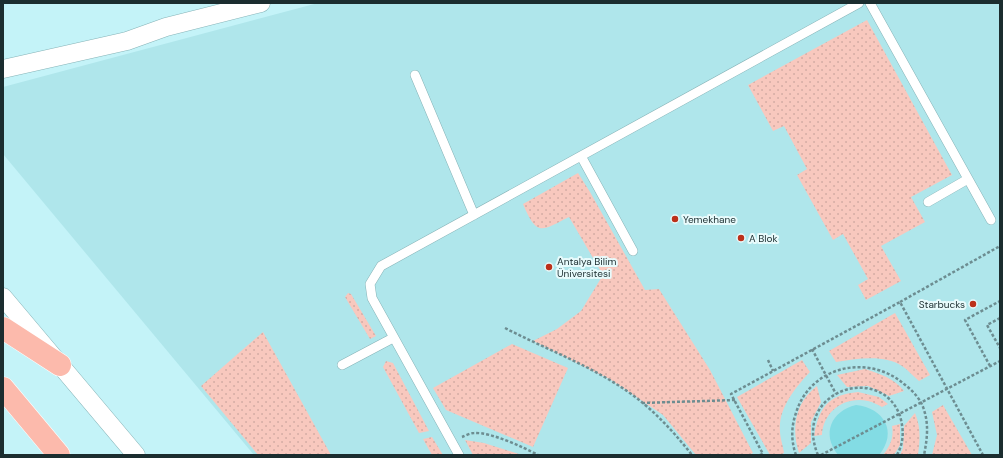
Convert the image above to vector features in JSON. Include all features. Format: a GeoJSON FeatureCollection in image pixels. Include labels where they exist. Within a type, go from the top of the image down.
{"type":"FeatureCollection","features":[{"type":"Feature","properties":{"kind":"highway"},"geometry":{"type":"LineString","coordinates":[[3,328],[60,365]]}},
{"type":"Feature","properties":{"kind":"highway"},"geometry":{"type":"LineString","coordinates":[[3,388],[58,455]]}},
{"type":"Feature","properties":{"kind":"street"},"geometry":{"type":"LineString","coordinates":[[3,69],[127,41],[166,27],[261,3]]}},
{"type":"Feature","properties":{"kind":"street"},"geometry":{"type":"LineString","coordinates":[[3,297],[136,455]]}},
{"type":"Feature","properties":{"kind":"lane"},"geometry":{"type":"LineString","coordinates":[[459,455],[372,298],[370,284],[381,266],[859,3]]}},
{"type":"Feature","properties":{"kind":"lane"},"geometry":{"type":"LineString","coordinates":[[870,3],[991,220]]}},
{"type":"Feature","properties":{"kind":"lane"},"geometry":{"type":"LineString","coordinates":[[415,75],[474,215]]}},
{"type":"Feature","properties":{"kind":"lane"},"geometry":{"type":"LineString","coordinates":[[581,156],[633,251]]}},
{"type":"Feature","properties":{"kind":"lane"},"geometry":{"type":"LineString","coordinates":[[928,202],[968,180]]}},
{"type":"Feature","properties":{"kind":"lane"},"geometry":{"type":"LineString","coordinates":[[342,365],[393,338]]}},
{"type":"Feature","properties":{"kind":"path"},"geometry":{"type":"LineString","coordinates":[[762,454],[731,394],[1000,246]]}},
{"type":"Feature","properties":{"kind":"path"},"geometry":{"type":"LineString","coordinates":[[990,366],[965,320],[1000,301]]}},
{"type":"Feature","properties":{"kind":"path"},"geometry":{"type":"LineString","coordinates":[[900,302],[983,455]]}},
{"type":"Feature","properties":{"kind":"path"},"geometry":{"type":"LineString","coordinates":[[1000,318],[988,325],[1000,348]]}},
{"type":"Feature","properties":{"kind":"path"},"geometry":{"type":"LineString","coordinates":[[505,328],[540,347],[581,364],[628,391],[666,424],[692,455]]}},
{"type":"Feature","properties":{"kind":"path"},"geometry":{"type":"LineString","coordinates":[[812,349],[836,394]]}},
{"type":"Feature","properties":{"kind":"path"},"geometry":{"type":"LineString","coordinates":[[768,360],[774,371]]}},
{"type":"Feature","properties":{"kind":"path"},"geometry":{"type":"LineString","coordinates":[[821,455],[1000,361]]}},
{"type":"Feature","properties":{"kind":"path"},"geometry":{"type":"LineString","coordinates":[[796,455],[793,446],[792,425],[798,405],[810,388],[826,375],[848,367],[872,367],[894,375],[912,390],[924,410],[928,433],[924,455]]}},
{"type":"Feature","properties":{"kind":"path"},"geometry":{"type":"LineString","coordinates":[[818,455],[814,446],[813,425],[822,406],[836,394],[847,389],[868,389],[887,398],[899,414],[903,433],[897,455]]}},
{"type":"Feature","properties":{"kind":"path"},"geometry":{"type":"LineString","coordinates":[[642,403],[735,400]]}},
{"type":"Feature","properties":{"kind":"path"},"geometry":{"type":"LineString","coordinates":[[451,442],[474,433],[519,445],[538,455]]}},
{"type":"Feature","properties":{"kind":"shaded area","name":"Antalya Bilim Üniversitesi"},"geometry":{"type":"Polygon","coordinates":[[[318,3],[1000,3],[1000,455],[254,455],[3,154],[3,87],[318,3]]]}},
{"type":"Feature","properties":{"kind":"shaded area"},"geometry":{"type":"Polygon","coordinates":[[[867,20],[952,175],[911,197],[925,222],[881,246],[901,281],[866,300],[858,285],[868,279],[843,234],[833,240],[797,175],[807,169],[784,126],[773,131],[748,85],[867,20]]]}},
{"type":"Feature","properties":{"kind":"shaded area"},"geometry":{"type":"Polygon","coordinates":[[[578,173],[645,290],[659,289],[710,370],[753,453],[749,455],[696,455],[663,415],[611,380],[533,341],[557,329],[581,311],[603,275],[569,217],[552,226],[541,228],[532,222],[523,204],[578,173]]]}},
{"type":"Feature","properties":{"kind":"shaded area"},"geometry":{"type":"Polygon","coordinates":[[[348,293],[351,294],[376,336],[370,339],[345,297],[348,293]]]}},
{"type":"Feature","properties":{"kind":"shaded area"},"geometry":{"type":"Polygon","coordinates":[[[895,313],[930,375],[919,381],[902,366],[887,360],[870,358],[836,362],[829,351],[895,313]]]}},
{"type":"Feature","properties":{"kind":"shaded area"},"geometry":{"type":"Polygon","coordinates":[[[263,332],[331,455],[258,455],[201,386],[263,332]]]}},
{"type":"Feature","properties":{"kind":"shaded area"},"geometry":{"type":"Polygon","coordinates":[[[512,344],[568,368],[533,447],[446,410],[433,388],[512,344]]]}},
{"type":"Feature","properties":{"kind":"shaded area"},"geometry":{"type":"Polygon","coordinates":[[[802,360],[810,372],[789,398],[782,414],[780,434],[784,453],[780,455],[770,455],[737,397],[802,360]]]}},
{"type":"Feature","properties":{"kind":"shaded area"},"geometry":{"type":"Polygon","coordinates":[[[386,361],[393,363],[429,431],[419,433],[383,367],[386,361]]]}},
{"type":"Feature","properties":{"kind":"shaded area"},"geometry":{"type":"Polygon","coordinates":[[[865,369],[891,380],[904,391],[889,396],[868,386],[847,387],[837,375],[865,369]]]}},
{"type":"Feature","properties":{"kind":"shaded area"},"geometry":{"type":"Polygon","coordinates":[[[817,386],[821,402],[811,422],[811,443],[799,453],[795,435],[797,416],[804,400],[817,386]]]}},
{"type":"Feature","properties":{"kind":"shaded area"},"geometry":{"type":"Polygon","coordinates":[[[858,392],[879,397],[888,404],[882,407],[870,401],[859,400],[843,403],[826,419],[822,435],[814,436],[819,417],[827,404],[839,396],[858,392]]]}},
{"type":"Feature","properties":{"kind":"shaded area"},"geometry":{"type":"Polygon","coordinates":[[[856,405],[866,407],[874,411],[881,416],[885,422],[887,438],[885,446],[879,455],[838,455],[833,447],[830,439],[831,424],[840,412],[856,405]]]}},
{"type":"Feature","properties":{"kind":"shaded area"},"geometry":{"type":"Polygon","coordinates":[[[943,405],[972,455],[932,455],[937,435],[932,412],[943,405]]]}},
{"type":"Feature","properties":{"kind":"shaded area"},"geometry":{"type":"Polygon","coordinates":[[[915,413],[920,434],[918,455],[900,455],[903,448],[904,426],[915,413]]]}},
{"type":"Feature","properties":{"kind":"shaded area"},"geometry":{"type":"Polygon","coordinates":[[[900,424],[900,445],[894,455],[883,455],[891,442],[892,426],[900,424]]]}},
{"type":"Feature","properties":{"kind":"shaded area"},"geometry":{"type":"Polygon","coordinates":[[[432,437],[443,455],[432,455],[423,439],[432,437]]]}},
{"type":"Feature","properties":{"kind":"shaded area"},"geometry":{"type":"Polygon","coordinates":[[[465,440],[484,443],[522,455],[473,455],[465,440]]]}},
{"type":"Feature","properties":{"kind":"place","name":"Yemekhane"},"geometry":{"type":"Point","coordinates":[675,219]}},
{"type":"Feature","properties":{"kind":"place","name":"A Blok"},"geometry":{"type":"Point","coordinates":[741,238]}},
{"type":"Feature","properties":{"kind":"place","name":"Antalya Bilim Üniversitesi"},"geometry":{"type":"Point","coordinates":[549,267]}},
{"type":"Feature","properties":{"kind":"place","name":"Starbucks"},"geometry":{"type":"Point","coordinates":[973,304]}}]}
